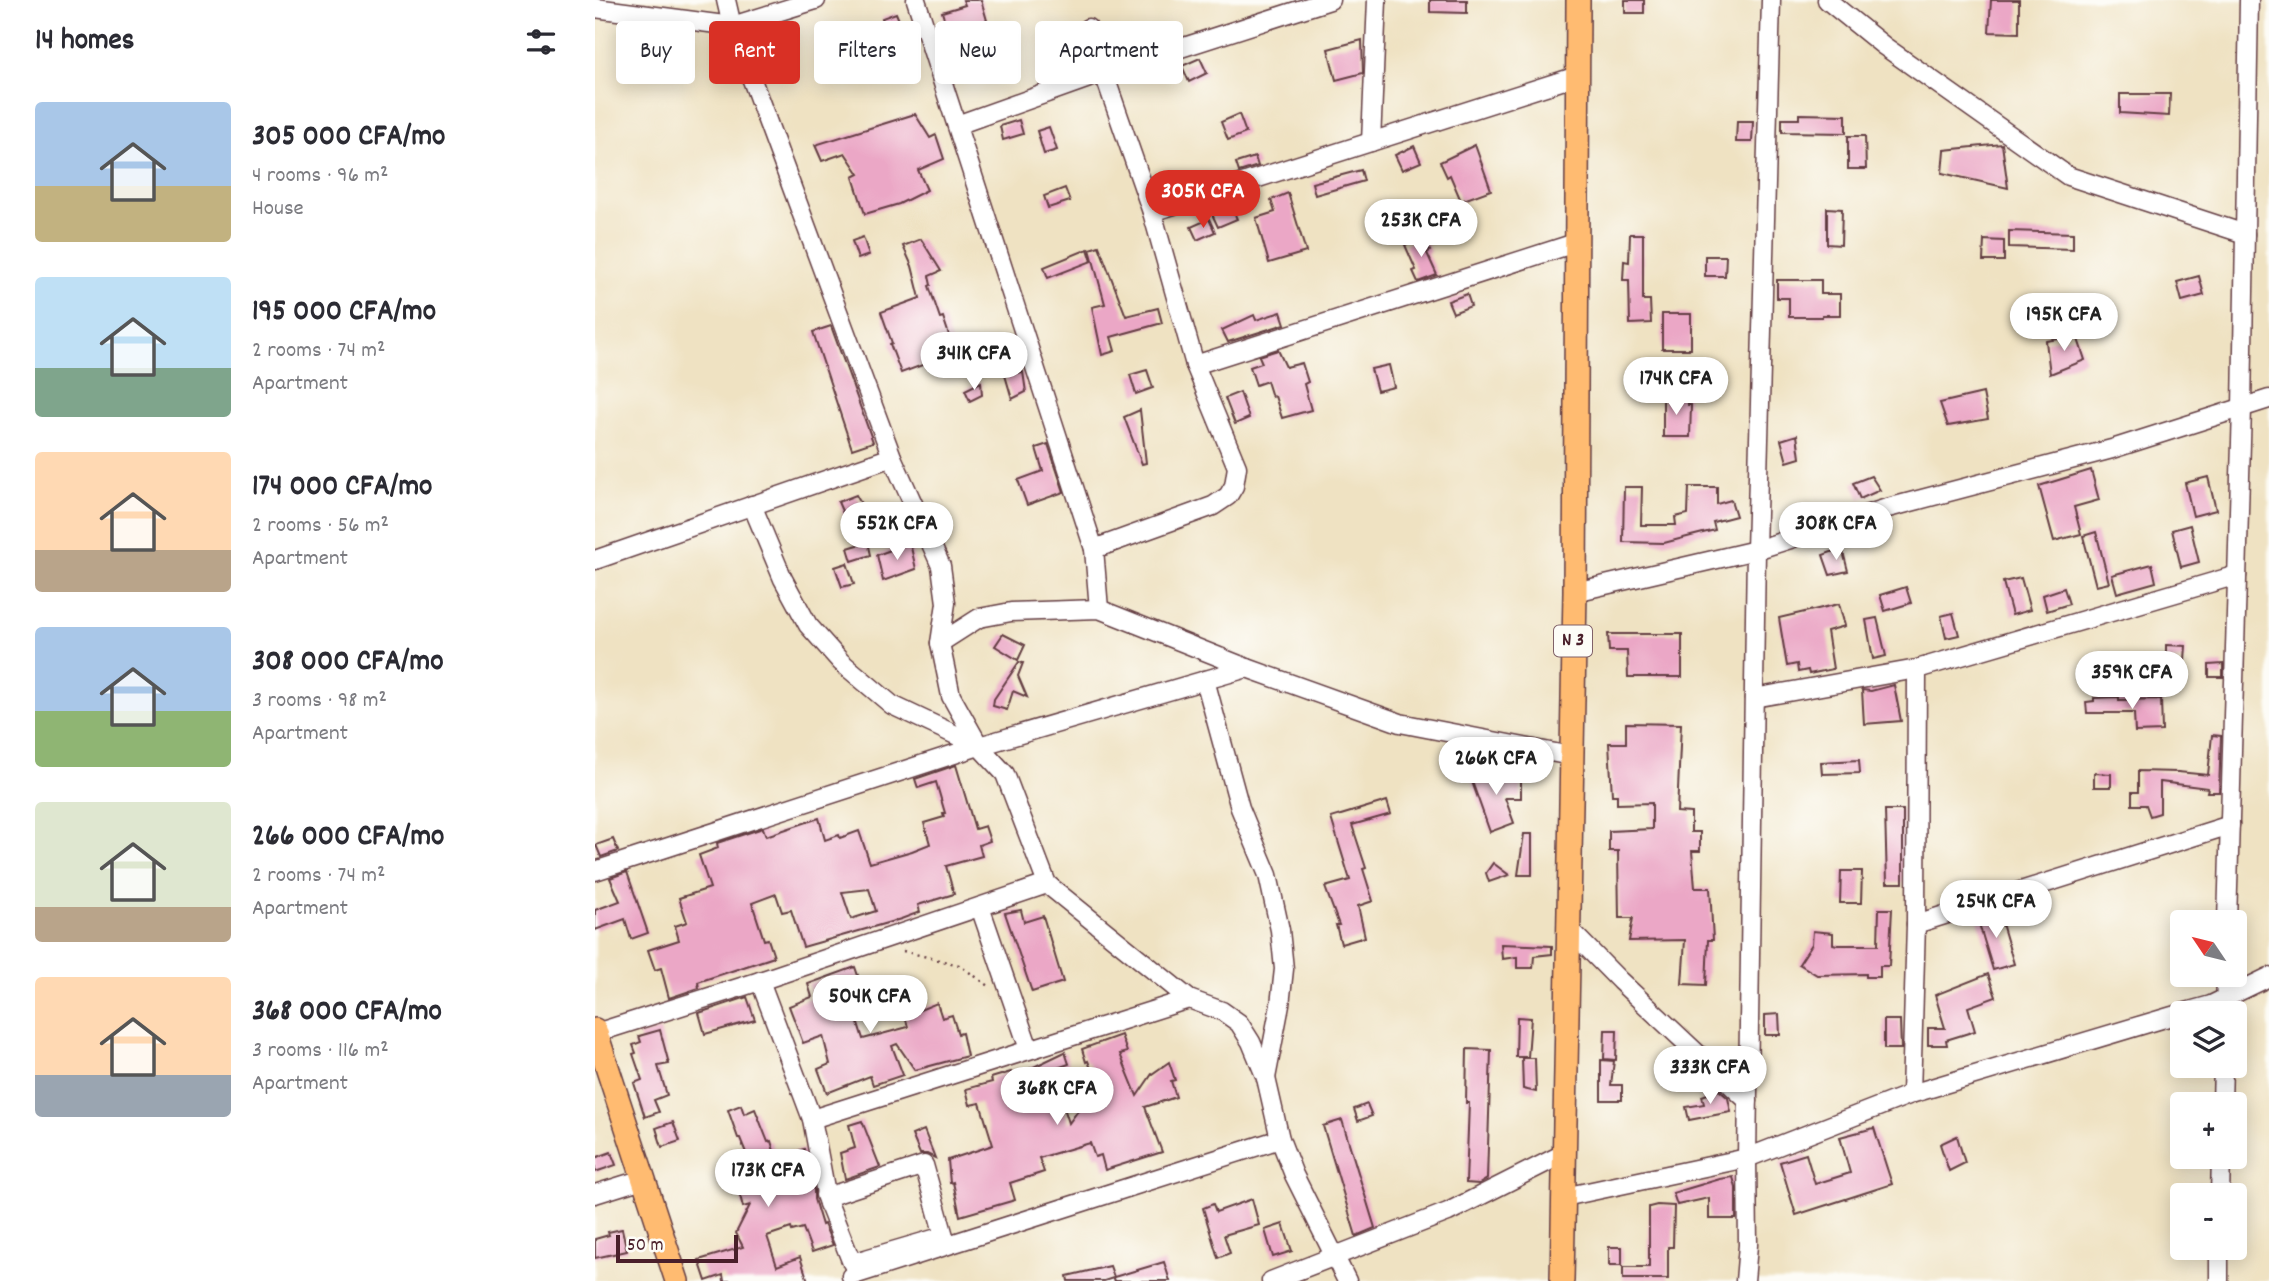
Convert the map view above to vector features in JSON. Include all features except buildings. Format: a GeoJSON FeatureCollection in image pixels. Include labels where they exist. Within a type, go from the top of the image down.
{"type":"FeatureCollection","features":[{"type":"Feature","properties":{"kind":"main road","name":"N 3"},"geometry":{"type":"LineString","coordinates":[[1562,1281],[1575,592],[1578,0]]}},
{"type":"Feature","properties":{"kind":"main road"},"geometry":{"type":"LineString","coordinates":[[596,1031],[677,1281]]}},
{"type":"Feature","properties":{"kind":"street"},"geometry":{"type":"LineString","coordinates":[[726,0],[731,21]]}},
{"type":"Feature","properties":{"kind":"street"},"geometry":{"type":"LineString","coordinates":[[748,21],[816,0]]}},
{"type":"Feature","properties":{"kind":"street"},"geometry":{"type":"LineString","coordinates":[[916,0],[1094,549],[1099,609]]}},
{"type":"Feature","properties":{"kind":"street"},"geometry":{"type":"LineString","coordinates":[[1183,47],[1330,0]]}},
{"type":"Feature","properties":{"kind":"street"},"geometry":{"type":"LineString","coordinates":[[1371,142],[1377,0]]}},
{"type":"Feature","properties":{"kind":"street"},"geometry":{"type":"LineString","coordinates":[[1745,1281],[1748,1245],[1756,550],[1771,0]]}},
{"type":"Feature","properties":{"kind":"street"},"geometry":{"type":"LineString","coordinates":[[1827,0],[1884,46],[2068,176],[2245,234]]}},
{"type":"Feature","properties":{"kind":"street"},"geometry":{"type":"LineString","coordinates":[[2227,910],[2242,408],[2249,0]]}},
{"type":"Feature","properties":{"kind":"street"},"geometry":{"type":"LineString","coordinates":[[595,8],[709,23]]}},
{"type":"Feature","properties":{"kind":"street"},"geometry":{"type":"LineString","coordinates":[[1152,212],[1577,76]]}},
{"type":"Feature","properties":{"kind":"street"},"geometry":{"type":"LineString","coordinates":[[754,84],[892,457],[941,566],[946,603],[940,643],[951,696],[979,746],[1006,774],[1047,884],[1189,999],[1222,1012],[1239,1023],[1251,1042],[1266,1079],[1280,1139],[1294,1175],[1333,1258],[1347,1281]]}},
{"type":"Feature","properties":{"kind":"street"},"geometry":{"type":"LineString","coordinates":[[957,125],[1072,84]]}},
{"type":"Feature","properties":{"kind":"street"},"geometry":{"type":"LineString","coordinates":[[1094,549],[1213,506],[1228,496],[1234,486],[1237,467],[1195,365],[1152,212],[1107,84]]}},
{"type":"Feature","properties":{"kind":"street"},"geometry":{"type":"LineString","coordinates":[[1195,365],[1575,243]]}},
{"type":"Feature","properties":{"kind":"street"},"geometry":{"type":"LineString","coordinates":[[1575,592],[1756,550],[1884,509],[2112,449],[2269,399]]}},
{"type":"Feature","properties":{"kind":"street"},"geometry":{"type":"LineString","coordinates":[[595,560],[892,457]]}},
{"type":"Feature","properties":{"kind":"street"},"geometry":{"type":"LineString","coordinates":[[752,505],[783,579],[809,625],[841,662],[892,705],[979,746]]}},
{"type":"Feature","properties":{"kind":"street"},"geometry":{"type":"LineString","coordinates":[[1753,698],[1917,669],[2237,575]]}},
{"type":"Feature","properties":{"kind":"street"},"geometry":{"type":"LineString","coordinates":[[940,643],[979,618],[1011,612],[1099,609],[1247,668],[1400,723],[1571,756]]}},
{"type":"Feature","properties":{"kind":"street"},"geometry":{"type":"LineString","coordinates":[[595,871],[979,746],[1247,668]]}},
{"type":"Feature","properties":{"kind":"street"},"geometry":{"type":"LineString","coordinates":[[1911,1094],[1916,924],[1917,669]]}},
{"type":"Feature","properties":{"kind":"street"},"geometry":{"type":"LineString","coordinates":[[1205,680],[1240,808],[1268,875],[1280,930],[1285,969],[1266,1079]]}},
{"type":"Feature","properties":{"kind":"street"},"geometry":{"type":"LineString","coordinates":[[1916,924],[2230,825]]}},
{"type":"Feature","properties":{"kind":"street"},"geometry":{"type":"LineString","coordinates":[[596,1031],[760,981],[1047,884]]}},
{"type":"Feature","properties":{"kind":"street"},"geometry":{"type":"LineString","coordinates":[[980,907],[1029,1049]]}},
{"type":"Feature","properties":{"kind":"street"},"geometry":{"type":"LineString","coordinates":[[1567,927],[1748,1101]]}},
{"type":"Feature","properties":{"kind":"street"},"geometry":{"type":"LineString","coordinates":[[2233,1001],[2269,977]]}},
{"type":"Feature","properties":{"kind":"street"},"geometry":{"type":"LineString","coordinates":[[760,981],[812,1119],[825,1195],[852,1278],[1280,1139]]}},
{"type":"Feature","properties":{"kind":"street"},"geometry":{"type":"LineString","coordinates":[[812,1119],[1189,999]]}},
{"type":"Feature","properties":{"kind":"street"},"geometry":{"type":"LineString","coordinates":[[1564,1197],[1747,1158],[1911,1094],[2170,1017]]}},
{"type":"Feature","properties":{"kind":"street"},"geometry":{"type":"LineString","coordinates":[[1271,1281],[1448,1212],[1565,1153]]}},
{"type":"Feature","properties":{"kind":"street"},"geometry":{"type":"LineString","coordinates":[[925,1165],[944,1236],[852,1263],[825,1195],[833,1195],[925,1165]]}},
{"type":"Feature","properties":{"kind":"street"},"geometry":{"type":"LineString","coordinates":[[595,1194],[643,1179]]}},
{"type":"Feature","properties":{"kind":"street"},"geometry":{"type":"LineString","coordinates":[[2219,1260],[2219,1281]]}},
{"type":"Feature","properties":{"kind":"path"},"geometry":{"type":"LineString","coordinates":[[869,944],[959,965],[996,991]]}}]}
